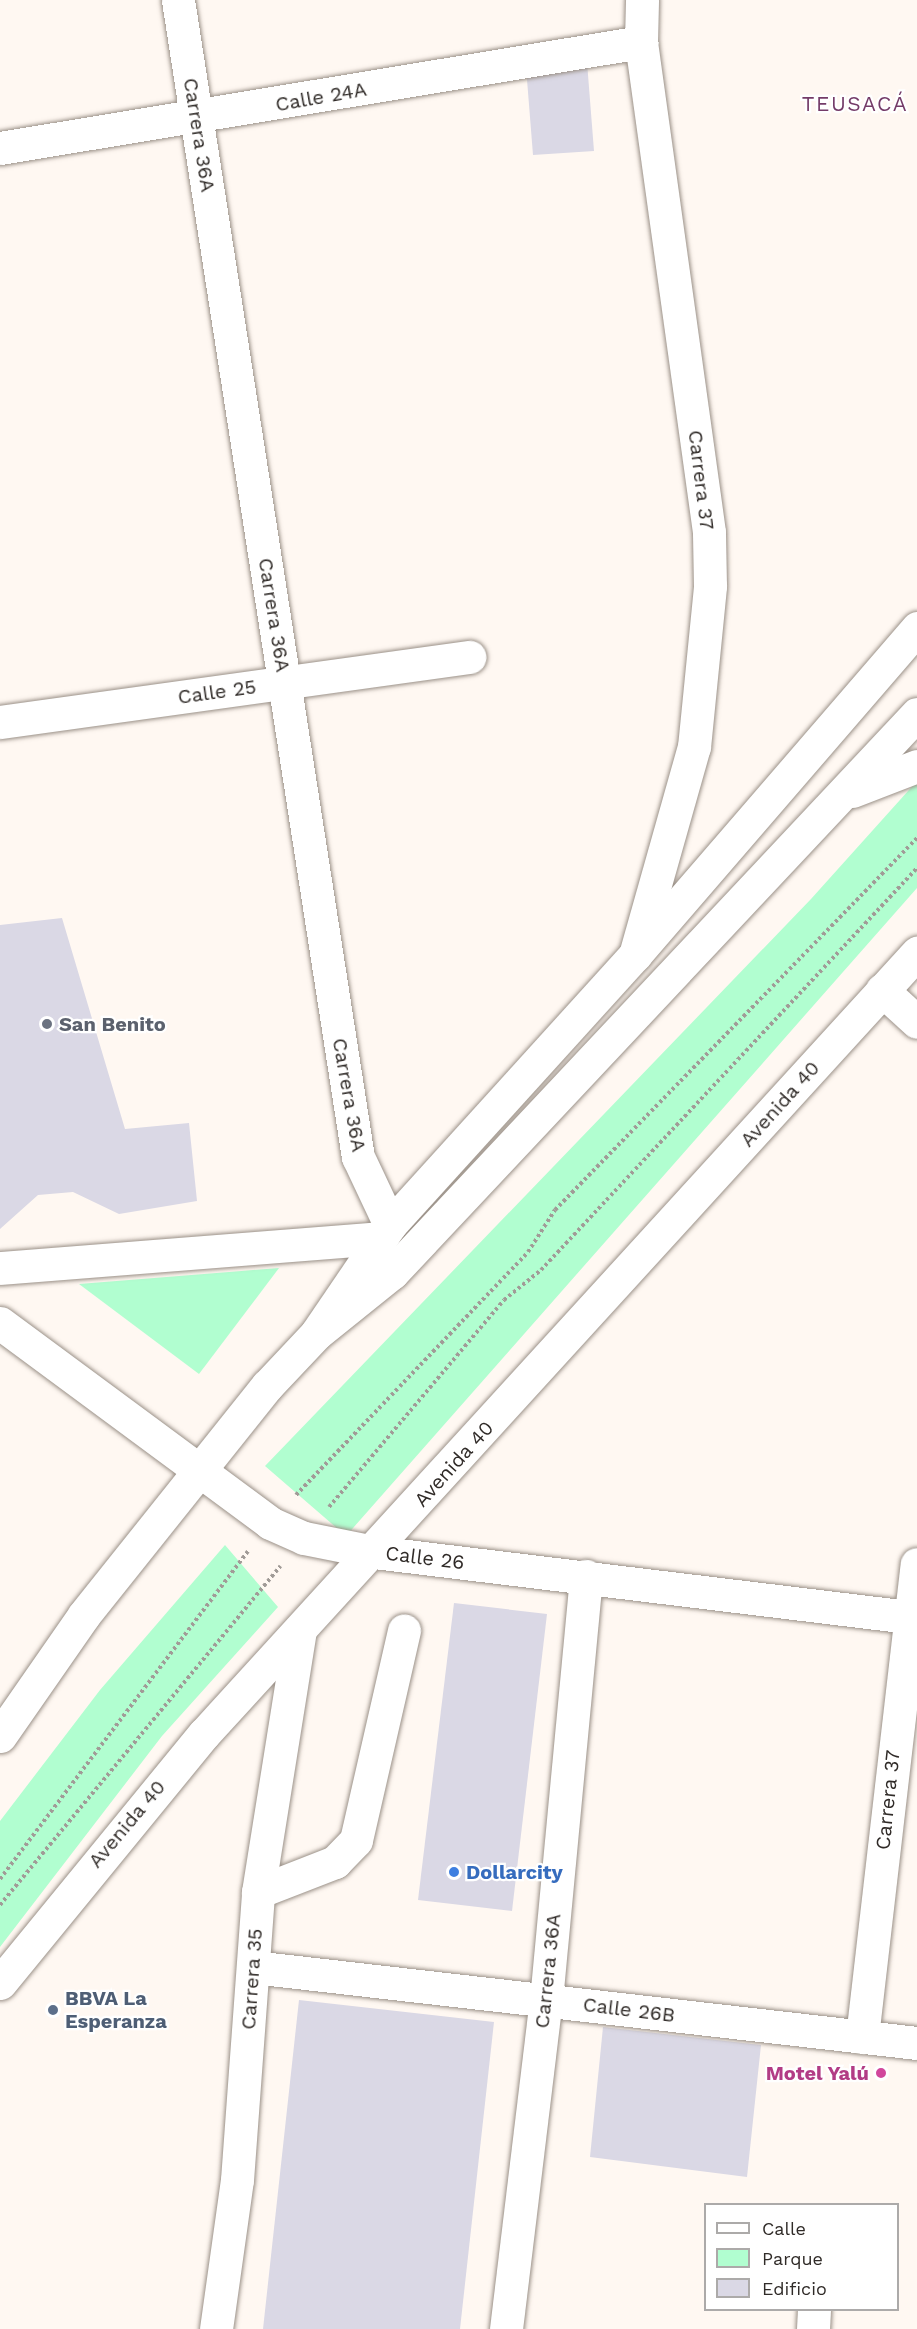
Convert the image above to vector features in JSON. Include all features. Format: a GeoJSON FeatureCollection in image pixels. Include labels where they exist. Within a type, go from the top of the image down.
{"type":"FeatureCollection","features":[{"type":"Feature","properties":{"kind":"main road","name":"Carrera 36A"},"geometry":{"type":"LineString","coordinates":[[178,0],[358,1157],[384,1231]]}},
{"type":"Feature","properties":{"kind":"main road","name":"Carrera 37"},"geometry":{"type":"LineString","coordinates":[[635,955],[694,747],[710,586],[709,532],[641,42],[642,0]]}},
{"type":"Feature","properties":{"kind":"main road","name":"Calle 24A"},"geometry":{"type":"LineString","coordinates":[[0,148],[196,118],[641,42]]}},
{"type":"Feature","properties":{"kind":"main road"},"geometry":{"type":"LineString","coordinates":[[0,1736],[197,1469],[317,1333],[384,1231],[635,955],[917,628]]}},
{"type":"Feature","properties":{"kind":"main road","name":"Calle 25"},"geometry":{"type":"LineString","coordinates":[[0,722],[470,657]]}},
{"type":"Feature","properties":{"kind":"main road"},"geometry":{"type":"LineString","coordinates":[[317,1333],[392,1273],[848,793],[917,714]]}},
{"type":"Feature","properties":{"kind":"main road"},"geometry":{"type":"LineString","coordinates":[[848,793],[917,766]]}},
{"type":"Feature","properties":{"kind":"main road","name":"Avenida 40"},"geometry":{"type":"LineString","coordinates":[[0,1983],[130,1820],[300,1630],[375,1552],[917,953]]}},
{"type":"Feature","properties":{"kind":"main road"},"geometry":{"type":"LineString","coordinates":[[882,990],[917,1022]]}},
{"type":"Feature","properties":{"kind":"main road"},"geometry":{"type":"LineString","coordinates":[[0,1269],[384,1231]]}},
{"type":"Feature","properties":{"kind":"main road","name":"Calle 26"},"geometry":{"type":"LineString","coordinates":[[0,1323],[270,1523],[304,1538],[375,1552],[913,1617]]}},
{"type":"Feature","properties":{"kind":"main road","name":"Carrera 37"},"geometry":{"type":"LineString","coordinates":[[862,2037],[913,1617],[917,1564]]}},
{"type":"Feature","properties":{"kind":"main road","name":"Carrera 36A"},"geometry":{"type":"LineString","coordinates":[[506,2329],[546,2000],[586,1576]]}},
{"type":"Feature","properties":{"kind":"main road","name":"Carrera 35"},"geometry":{"type":"LineString","coordinates":[[216,2329],[237,2180],[258,1892],[300,1630]]}},
{"type":"Feature","properties":{"kind":"main road"},"geometry":{"type":"LineString","coordinates":[[258,1892],[335,1862],[356,1840],[404,1630]]}},
{"type":"Feature","properties":{"kind":"main road","name":"Calle 26B"},"geometry":{"type":"LineString","coordinates":[[253,1967],[917,2043]]}},
{"type":"Feature","properties":{"kind":"main road"},"geometry":{"type":"LineString","coordinates":[[813,2329],[814,2311]]}},
{"type":"Feature","properties":{"kind":"path"},"geometry":{"type":"LineString","coordinates":[[0,1879],[270,1523],[528,1252],[555,1210],[917,838]]}},
{"type":"Feature","properties":{"kind":"path"},"geometry":{"type":"LineString","coordinates":[[0,1905],[504,1300],[541,1270],[917,868]]}},
{"type":"Feature","properties":{"kind":"green space"},"geometry":{"type":"Polygon","coordinates":[[[917,781],[917,888],[346,1536],[265,1466],[811,899],[917,781]]]}},
{"type":"Feature","properties":{"kind":"green space"},"geometry":{"type":"Polygon","coordinates":[[[279,1268],[199,1374],[79,1284],[279,1268]]]}},
{"type":"Feature","properties":{"kind":"green space"},"geometry":{"type":"Polygon","coordinates":[[[225,1545],[278,1607],[162,1736],[0,1947],[0,1821],[100,1690],[225,1545]]]}},
{"type":"Feature","properties":{"kind":"building"},"geometry":{"type":"Polygon","coordinates":[[[587,62],[594,151],[533,155],[526,67],[587,62]]]}},
{"type":"Feature","properties":{"kind":"building","name":"San Benito"},"geometry":{"type":"Polygon","coordinates":[[[62,918],[125,1129],[189,1123],[197,1201],[119,1214],[73,1192],[38,1195],[0,1229],[0,925],[62,918]]]}},
{"type":"Feature","properties":{"kind":"building"},"geometry":{"type":"Polygon","coordinates":[[[454,1603],[547,1614],[512,1911],[418,1900],[454,1603]]]}},
{"type":"Feature","properties":{"kind":"building"},"geometry":{"type":"Polygon","coordinates":[[[299,2000],[494,2022],[460,2329],[263,2329],[299,2000]]]}},
{"type":"Feature","properties":{"kind":"building"},"geometry":{"type":"Polygon","coordinates":[[[603,2027],[761,2045],[747,2177],[590,2157],[603,2027]]]}},
{"type":"Feature","properties":{"kind":"place","name":"San Benito"},"geometry":{"type":"Point","coordinates":[47,1024]}},
{"type":"Feature","properties":{"kind":"place","name":"Dollarcity"},"geometry":{"type":"Point","coordinates":[454,1872]}},
{"type":"Feature","properties":{"kind":"place","name":"BBVA La Esperanza"},"geometry":{"type":"Point","coordinates":[53,2010]}},
{"type":"Feature","properties":{"kind":"place","name":"Motel Yalú"},"geometry":{"type":"Point","coordinates":[881,2073]}},
{"type":"Feature","properties":{"kind":"district","name":"TEUSACÁ"},"geometry":{"type":"Point","coordinates":[855,104]}}]}
